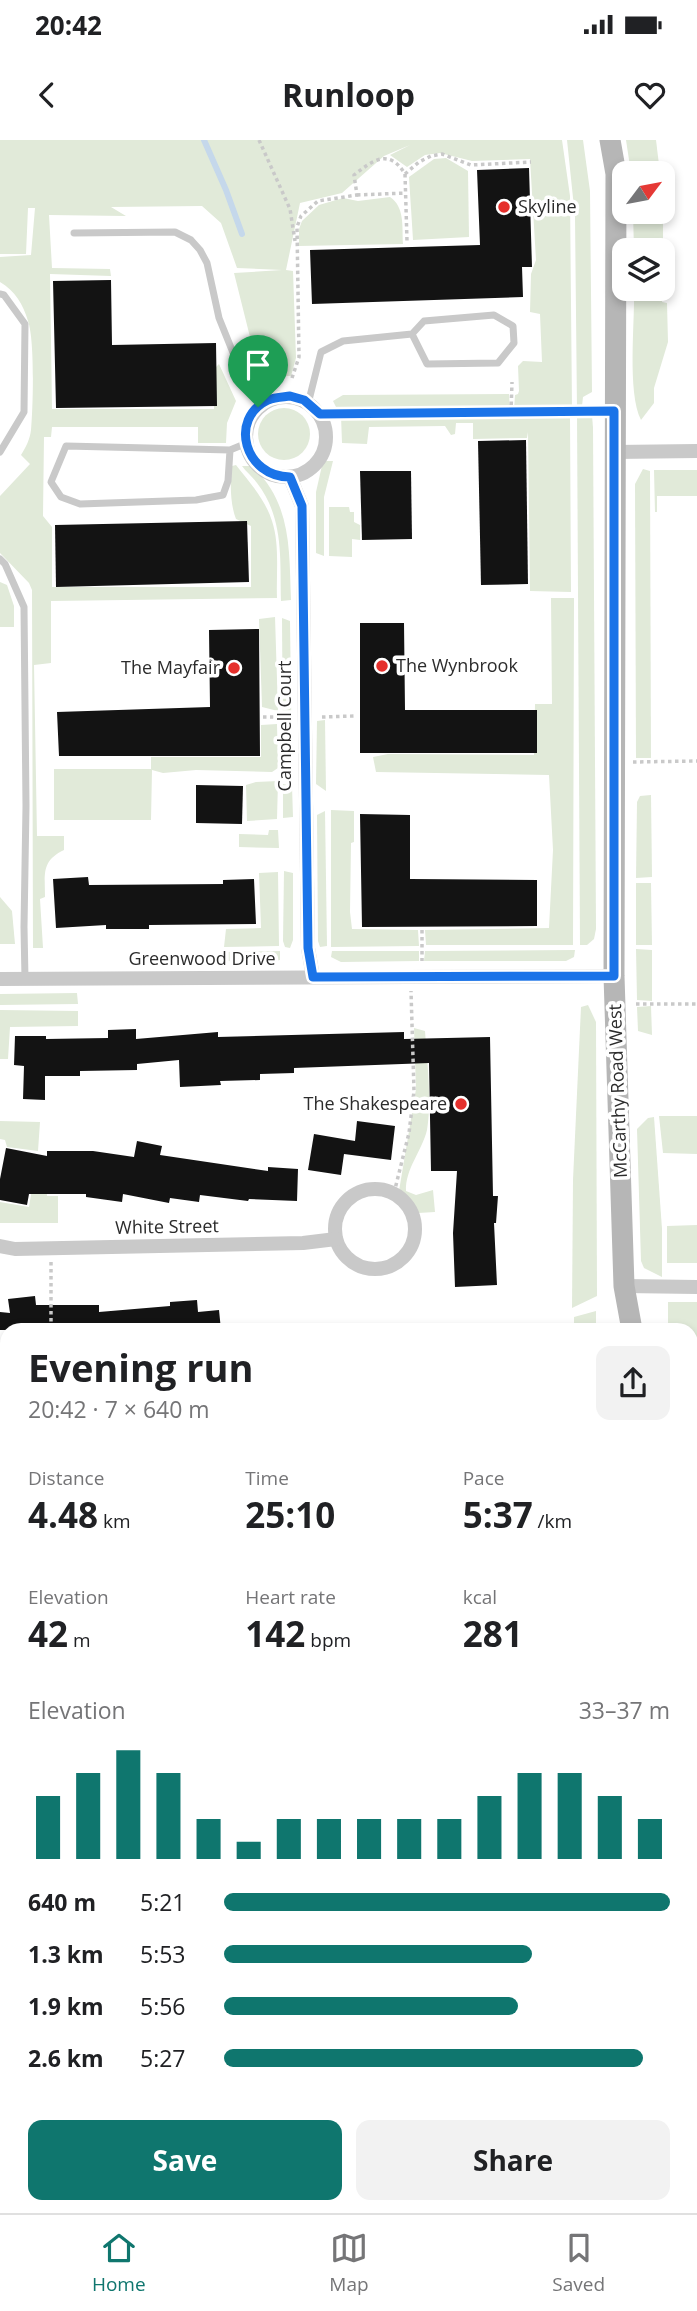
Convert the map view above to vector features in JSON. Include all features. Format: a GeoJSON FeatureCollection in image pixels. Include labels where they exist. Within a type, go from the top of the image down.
{"type":"FeatureCollection","features":[{"type":"Feature","properties":{"kind":"street","name":"McCarthy Road West"},"geometry":{"type":"LineString","coordinates":[[610,140],[616,174],[614,976],[624,1286],[631,1323]]}},
{"type":"Feature","properties":{"kind":"street"},"geometry":{"type":"LineString","coordinates":[[290,396],[308,404],[320,414],[323,422],[325,447],[319,460],[304,473],[290,477],[268,473],[257,465],[249,453],[245,434],[249,421],[258,407],[270,399],[290,396]]}},
{"type":"Feature","properties":{"kind":"street"},"geometry":{"type":"LineString","coordinates":[[615,452],[697,451]]}},
{"type":"Feature","properties":{"kind":"street","name":"Campbell Court"},"geometry":{"type":"LineString","coordinates":[[290,477],[302,506],[307,906],[308,948],[313,977]]}},
{"type":"Feature","properties":{"kind":"street","name":"Greenwood Drive"},"geometry":{"type":"LineString","coordinates":[[0,979],[614,976]]}},
{"type":"Feature","properties":{"kind":"street"},"geometry":{"type":"LineString","coordinates":[[376,1189],[394,1194],[405,1203],[415,1224],[414,1238],[406,1255],[392,1265],[379,1269],[365,1268],[353,1262],[342,1253],[336,1239],[338,1213],[353,1195],[366,1190],[376,1189]]}},
{"type":"Feature","properties":{"kind":"street","name":"White Street"},"geometry":{"type":"LineString","coordinates":[[0,1246],[15,1249],[303,1243],[336,1239]]}},
{"type":"Feature","properties":{"kind":"street","name":"McCarthy Road West"},"geometry":{"type":"LineString","coordinates":[[618,1323],[624,1286]]}},
{"type":"Feature","properties":{"kind":"street"},"geometry":{"type":"LineString","coordinates":[[624,1286],[697,1287]]}},
{"type":"Feature","properties":{"kind":"lane"},"geometry":{"type":"LineString","coordinates":[[74,233],[175,232],[191,240],[207,263],[219,318],[258,407]]}},
{"type":"Feature","properties":{"kind":"lane"},"geometry":{"type":"LineString","coordinates":[[0,294],[4,295],[24,324],[24,412],[0,452]]}},
{"type":"Feature","properties":{"kind":"lane"},"geometry":{"type":"LineString","coordinates":[[308,404],[321,352],[343,341],[412,334],[424,321],[494,315],[513,326],[514,343],[498,363],[427,364],[412,334]]}},
{"type":"Feature","properties":{"kind":"lane"},"geometry":{"type":"LineString","coordinates":[[230,450],[228,481],[223,495],[196,500],[80,504],[61,498],[51,482],[66,446],[230,450],[247,443]]}},
{"type":"Feature","properties":{"kind":"lane"},"geometry":{"type":"LineString","coordinates":[[0,559],[5,564],[24,607],[25,979]]}},
{"type":"Feature","properties":{"kind":"path"},"geometry":{"type":"LineString","coordinates":[[259,140],[290,209],[296,250]]}},
{"type":"Feature","properties":{"kind":"path"},"geometry":{"type":"LineString","coordinates":[[405,174],[419,162],[442,154],[471,165],[531,162]]}},
{"type":"Feature","properties":{"kind":"path"},"geometry":{"type":"LineString","coordinates":[[357,195],[354,175],[374,160],[389,159],[401,168],[405,174],[407,241]]}},
{"type":"Feature","properties":{"kind":"path"},"geometry":{"type":"LineString","coordinates":[[292,378],[299,357],[296,250],[297,227],[301,216],[318,201],[357,195],[406,193]]}},
{"type":"Feature","properties":{"kind":"path"},"geometry":{"type":"LineString","coordinates":[[512,382],[512,412]]}},
{"type":"Feature","properties":{"kind":"path"},"geometry":{"type":"LineString","coordinates":[[320,414],[614,411]]}},
{"type":"Feature","properties":{"kind":"path"},"geometry":{"type":"LineString","coordinates":[[317,717],[354,716]]}},
{"type":"Feature","properties":{"kind":"path"},"geometry":{"type":"LineString","coordinates":[[263,717],[290,717]]}},
{"type":"Feature","properties":{"kind":"path"},"geometry":{"type":"LineString","coordinates":[[614,762],[697,761]]}},
{"type":"Feature","properties":{"kind":"path"},"geometry":{"type":"LineString","coordinates":[[422,930],[422,961]]}},
{"type":"Feature","properties":{"kind":"path"},"geometry":{"type":"LineString","coordinates":[[394,1194],[409,1133],[414,1091],[411,977]]}},
{"type":"Feature","properties":{"kind":"path"},"geometry":{"type":"LineString","coordinates":[[636,1004],[697,1004]]}},
{"type":"Feature","properties":{"kind":"path"},"geometry":{"type":"LineString","coordinates":[[51,1248],[51,1323]]}},
{"type":"Feature","properties":{"kind":"green space"},"geometry":{"type":"Polygon","coordinates":[[[0,140],[562,140],[570,196],[572,409],[514,410],[515,395],[519,391],[518,366],[523,361],[542,362],[540,314],[530,312],[531,274],[536,260],[530,159],[472,161],[440,153],[425,155],[407,167],[390,155],[410,145],[384,156],[342,193],[300,203],[286,270],[293,271],[296,358],[291,376],[271,376],[252,385],[239,363],[255,357],[234,273],[282,270],[237,268],[221,223],[202,206],[111,207],[126,216],[49,215],[52,268],[110,269],[111,276],[50,274],[52,409],[214,409],[214,369],[219,364],[236,401],[227,423],[226,443],[198,443],[198,427],[52,427],[51,437],[44,437],[43,516],[52,527],[52,587],[251,587],[251,526],[236,519],[232,500],[232,466],[236,465],[261,498],[272,521],[277,550],[277,598],[51,601],[51,663],[34,665],[37,836],[64,836],[64,850],[51,859],[46,869],[45,897],[40,899],[43,948],[33,948],[32,590],[29,583],[0,553],[0,496],[30,464],[21,455],[31,430],[33,374],[28,321],[18,298],[0,282],[0,257],[31,255],[35,208],[28,208],[26,254],[0,254],[0,140]]]}},
{"type":"Feature","properties":{"kind":"green space"},"geometry":{"type":"Polygon","coordinates":[[[567,140],[583,140],[590,191],[592,392],[583,397],[582,406],[589,406],[589,409],[577,409],[575,217],[567,140]]]}},
{"type":"Feature","properties":{"kind":"green space"},"geometry":{"type":"Polygon","coordinates":[[[626,140],[656,140],[659,161],[629,161],[626,140]]]}},
{"type":"Feature","properties":{"kind":"green space"},"geometry":{"type":"Polygon","coordinates":[[[446,158],[468,171],[469,237],[413,240],[409,177],[434,159],[446,158]]]}},
{"type":"Feature","properties":{"kind":"green space"},"geometry":{"type":"Polygon","coordinates":[[[390,197],[400,212],[403,244],[299,246],[302,221],[319,205],[343,198],[358,201],[390,197]]]}},
{"type":"Feature","properties":{"kind":"green space"},"geometry":{"type":"Polygon","coordinates":[[[633,224],[663,224],[663,238],[634,238],[633,224]]]}},
{"type":"Feature","properties":{"kind":"green space"},"geometry":{"type":"Polygon","coordinates":[[[634,301],[667,303],[668,342],[654,388],[654,403],[641,420],[633,375],[634,301]]]}},
{"type":"Feature","properties":{"kind":"green space"},"geometry":{"type":"Polygon","coordinates":[[[509,394],[510,409],[338,411],[333,401],[343,395],[509,394]]]}},
{"type":"Feature","properties":{"kind":"green space"},"geometry":{"type":"Polygon","coordinates":[[[284,408],[294,410],[302,416],[308,424],[308,444],[302,452],[294,458],[284,460],[274,458],[266,452],[260,444],[258,434],[260,424],[266,416],[274,410],[284,408]]]}},
{"type":"Feature","properties":{"kind":"green space"},"geometry":{"type":"Polygon","coordinates":[[[577,414],[592,415],[593,428],[596,929],[594,939],[587,945],[580,945],[577,414]]]}},
{"type":"Feature","properties":{"kind":"green space"},"geometry":{"type":"Polygon","coordinates":[[[341,416],[570,416],[571,592],[530,591],[528,432],[527,438],[473,439],[473,423],[456,423],[455,434],[451,435],[445,426],[369,427],[367,444],[342,443],[341,416]]]}},
{"type":"Feature","properties":{"kind":"green space"},"geometry":{"type":"Polygon","coordinates":[[[323,461],[333,461],[324,497],[324,556],[316,553],[316,492],[323,461]]]}},
{"type":"Feature","properties":{"kind":"green space"},"geometry":{"type":"Polygon","coordinates":[[[242,466],[252,466],[265,480],[281,511],[288,545],[291,600],[281,601],[279,539],[272,510],[266,496],[242,466]]]}},
{"type":"Feature","properties":{"kind":"green space"},"geometry":{"type":"Polygon","coordinates":[[[643,469],[650,471],[651,758],[636,758],[635,484],[643,469]]]}},
{"type":"Feature","properties":{"kind":"green space"},"geometry":{"type":"Polygon","coordinates":[[[654,470],[697,470],[697,496],[657,496],[655,512],[654,470]]]}},
{"type":"Feature","properties":{"kind":"green space"},"geometry":{"type":"Polygon","coordinates":[[[329,507],[349,507],[350,512],[354,512],[354,522],[360,525],[360,540],[352,539],[352,557],[329,556],[329,507]]]}},
{"type":"Feature","properties":{"kind":"green space"},"geometry":{"type":"Polygon","coordinates":[[[0,582],[7,585],[14,606],[14,627],[0,627],[0,582]]]}},
{"type":"Feature","properties":{"kind":"green space"},"geometry":{"type":"Polygon","coordinates":[[[551,598],[574,598],[573,945],[426,945],[425,930],[549,928],[553,850],[549,775],[376,772],[373,757],[388,754],[534,755],[535,704],[552,704],[551,598]]]}},
{"type":"Feature","properties":{"kind":"green space"},"geometry":{"type":"Polygon","coordinates":[[[275,617],[278,711],[262,707],[259,619],[275,617]]]}},
{"type":"Feature","properties":{"kind":"green space"},"geometry":{"type":"Polygon","coordinates":[[[282,618],[290,621],[292,769],[283,770],[282,618]]]}},
{"type":"Feature","properties":{"kind":"green space"},"geometry":{"type":"Polygon","coordinates":[[[325,720],[326,791],[316,784],[317,721],[325,720]]]}},
{"type":"Feature","properties":{"kind":"green space"},"geometry":{"type":"Polygon","coordinates":[[[277,724],[278,768],[272,772],[196,770],[163,773],[152,770],[151,820],[54,820],[54,769],[151,769],[151,757],[261,757],[261,725],[277,724]]]}},
{"type":"Feature","properties":{"kind":"green space"},"geometry":{"type":"Polygon","coordinates":[[[278,781],[277,819],[247,821],[246,785],[278,781]]]}},
{"type":"Feature","properties":{"kind":"green space"},"geometry":{"type":"Polygon","coordinates":[[[283,784],[292,786],[293,817],[283,818],[283,784]]]}},
{"type":"Feature","properties":{"kind":"green space"},"geometry":{"type":"Polygon","coordinates":[[[651,795],[652,877],[636,878],[637,802],[640,796],[651,795]]]}},
{"type":"Feature","properties":{"kind":"green space"},"geometry":{"type":"Polygon","coordinates":[[[331,810],[354,811],[354,842],[351,843],[352,929],[418,930],[419,946],[331,947],[331,810]]]}},
{"type":"Feature","properties":{"kind":"green space"},"geometry":{"type":"Polygon","coordinates":[[[325,811],[327,946],[320,947],[317,815],[325,811]]]}},
{"type":"Feature","properties":{"kind":"green space"},"geometry":{"type":"Polygon","coordinates":[[[269,830],[278,830],[279,848],[239,847],[239,834],[268,835],[269,830]]]}},
{"type":"Feature","properties":{"kind":"green space"},"geometry":{"type":"Polygon","coordinates":[[[284,871],[293,873],[293,940],[290,948],[285,947],[283,941],[284,871]]]}},
{"type":"Feature","properties":{"kind":"green space"},"geometry":{"type":"Polygon","coordinates":[[[278,872],[279,946],[224,947],[226,929],[261,928],[259,873],[278,872]]]}},
{"type":"Feature","properties":{"kind":"green space"},"geometry":{"type":"Polygon","coordinates":[[[636,883],[651,883],[652,945],[636,945],[636,883]]]}},
{"type":"Feature","properties":{"kind":"green space"},"geometry":{"type":"Polygon","coordinates":[[[0,897],[12,911],[15,944],[0,944],[0,897]]]}},
{"type":"Feature","properties":{"kind":"green space"},"geometry":{"type":"Polygon","coordinates":[[[636,949],[652,950],[652,1001],[637,1000],[636,949]]]}},
{"type":"Feature","properties":{"kind":"green space"},"geometry":{"type":"Polygon","coordinates":[[[575,950],[574,957],[566,961],[424,961],[425,951],[575,950]]]}},
{"type":"Feature","properties":{"kind":"green space"},"geometry":{"type":"Polygon","coordinates":[[[280,951],[280,960],[269,962],[223,961],[222,952],[280,951]]]}},
{"type":"Feature","properties":{"kind":"green space"},"geometry":{"type":"Polygon","coordinates":[[[332,951],[419,951],[419,961],[341,962],[331,957],[332,951]]]}},
{"type":"Feature","properties":{"kind":"green space"},"geometry":{"type":"Polygon","coordinates":[[[77,993],[78,1004],[0,1005],[0,994],[77,993]]]}},
{"type":"Feature","properties":{"kind":"green space"},"geometry":{"type":"Polygon","coordinates":[[[588,1005],[596,1022],[597,1296],[572,1308],[573,1180],[581,1007],[588,1005]]]}},
{"type":"Feature","properties":{"kind":"green space"},"geometry":{"type":"Polygon","coordinates":[[[651,1006],[652,1035],[638,1031],[637,1007],[651,1006]]]}},
{"type":"Feature","properties":{"kind":"green space"},"geometry":{"type":"Polygon","coordinates":[[[0,1010],[78,1011],[78,1026],[10,1027],[8,1059],[0,1059],[0,1010]]]}},
{"type":"Feature","properties":{"kind":"green space"},"geometry":{"type":"Polygon","coordinates":[[[414,1028],[425,1031],[429,1107],[425,1138],[408,1175],[406,1191],[416,1195],[433,1190],[435,1212],[418,1213],[399,1191],[416,1089],[414,1028]]]}},
{"type":"Feature","properties":{"kind":"green space"},"geometry":{"type":"Polygon","coordinates":[[[659,1116],[697,1116],[697,1154],[663,1153],[659,1116]]]}},
{"type":"Feature","properties":{"kind":"green space"},"geometry":{"type":"Polygon","coordinates":[[[654,1117],[662,1229],[662,1277],[644,1268],[641,1261],[637,1129],[648,1118],[654,1117]]]}},
{"type":"Feature","properties":{"kind":"green space"},"geometry":{"type":"Polygon","coordinates":[[[0,1121],[40,1122],[38,1151],[7,1147],[5,1140],[0,1139],[0,1121]]]}},
{"type":"Feature","properties":{"kind":"green space"},"geometry":{"type":"Polygon","coordinates":[[[37,1158],[45,1159],[47,1196],[58,1196],[58,1223],[0,1223],[0,1202],[29,1207],[37,1158]]]}},
{"type":"Feature","properties":{"kind":"green space"},"geometry":{"type":"Polygon","coordinates":[[[697,1225],[697,1263],[667,1263],[667,1226],[697,1225]]]}},
{"type":"Feature","properties":{"kind":"green space"},"geometry":{"type":"Polygon","coordinates":[[[668,1302],[697,1302],[697,1323],[668,1323],[668,1302]]]}},
{"type":"Feature","properties":{"kind":"green space"},"geometry":{"type":"Polygon","coordinates":[[[596,1311],[596,1323],[574,1323],[574,1317],[596,1311]]]}},
{"type":"Feature","properties":{"kind":"building","name":"Skyline"},"geometry":{"type":"Polygon","coordinates":[[[529,168],[532,267],[522,267],[523,297],[312,304],[310,250],[480,245],[477,170],[529,168]]]}},
{"type":"Feature","properties":{"kind":"building"},"geometry":{"type":"Polygon","coordinates":[[[111,280],[112,345],[216,343],[217,406],[56,408],[53,281],[111,280]]]}},
{"type":"Feature","properties":{"kind":"building"},"geometry":{"type":"Polygon","coordinates":[[[526,440],[528,584],[481,585],[478,441],[526,440]]]}},
{"type":"Feature","properties":{"kind":"building"},"geometry":{"type":"Polygon","coordinates":[[[360,471],[411,471],[412,539],[362,540],[360,471]]]}},
{"type":"Feature","properties":{"kind":"building"},"geometry":{"type":"Polygon","coordinates":[[[247,521],[249,582],[56,587],[55,525],[247,521]]]}},
{"type":"Feature","properties":{"kind":"building","name":"The Wynbrook"},"geometry":{"type":"Polygon","coordinates":[[[360,623],[404,623],[405,710],[537,710],[537,753],[360,753],[360,623]]]}},
{"type":"Feature","properties":{"kind":"building","name":"The Mayfair"},"geometry":{"type":"Polygon","coordinates":[[[259,629],[260,756],[59,756],[57,712],[210,707],[209,630],[259,629]]]}},
{"type":"Feature","properties":{"kind":"building"},"geometry":{"type":"Polygon","coordinates":[[[196,785],[243,786],[242,824],[196,823],[196,785]]]}},
{"type":"Feature","properties":{"kind":"building"},"geometry":{"type":"Polygon","coordinates":[[[360,814],[410,815],[410,879],[537,880],[537,926],[362,927],[360,814]]]}},
{"type":"Feature","properties":{"kind":"building"},"geometry":{"type":"Polygon","coordinates":[[[88,877],[89,885],[223,884],[223,880],[254,879],[256,924],[149,925],[149,929],[106,929],[106,925],[56,928],[53,879],[88,877]]]}},
{"type":"Feature","properties":{"kind":"building"},"geometry":{"type":"Polygon","coordinates":[[[136,1029],[136,1039],[218,1032],[218,1037],[404,1032],[404,1039],[490,1037],[493,1196],[498,1196],[494,1223],[497,1285],[455,1287],[453,1233],[457,1171],[431,1171],[429,1063],[294,1068],[294,1073],[260,1074],[260,1080],[220,1081],[221,1085],[180,1087],[179,1060],[137,1064],[137,1070],[80,1071],[80,1076],[45,1076],[45,1100],[23,1099],[24,1066],[14,1065],[15,1036],[46,1036],[46,1039],[108,1038],[108,1030],[136,1029]]]}},
{"type":"Feature","properties":{"kind":"building"},"geometry":{"type":"Polygon","coordinates":[[[357,1121],[395,1126],[391,1160],[344,1154],[341,1175],[308,1170],[314,1134],[355,1141],[357,1121]]]}},
{"type":"Feature","properties":{"kind":"building"},"geometry":{"type":"Polygon","coordinates":[[[137,1141],[162,1146],[160,1155],[268,1171],[268,1167],[298,1169],[297,1201],[248,1201],[200,1195],[199,1202],[170,1198],[169,1203],[123,1194],[122,1202],[86,1197],[86,1194],[29,1194],[27,1205],[0,1200],[0,1179],[6,1148],[47,1156],[47,1151],[93,1151],[134,1157],[137,1141]]]}},
{"type":"Feature","properties":{"kind":"building"},"geometry":{"type":"Polygon","coordinates":[[[35,1296],[36,1305],[99,1305],[99,1312],[170,1306],[170,1302],[197,1300],[198,1312],[219,1310],[220,1323],[0,1323],[0,1312],[10,1313],[8,1299],[35,1296]]]}},
{"type":"Feature","properties":{"kind":"waterway"},"geometry":{"type":"LineString","coordinates":[[204,140],[242,234]]}},
{"type":"Feature","properties":{"kind":"place","name":"Skyline"},"geometry":{"type":"Point","coordinates":[504,207]}},
{"type":"Feature","properties":{"kind":"place","name":"The Wynbrook"},"geometry":{"type":"Point","coordinates":[382,666]}},
{"type":"Feature","properties":{"kind":"place","name":"The Mayfair"},"geometry":{"type":"Point","coordinates":[234,668]}},
{"type":"Feature","properties":{"kind":"place","name":"The Shakespeare"},"geometry":{"type":"Point","coordinates":[461,1104]}},
{"type":"Feature","properties":{"kind":"route"},"geometry":{"type":"LineString","coordinates":[[290,396],[304,400],[320,414],[614,411],[614,976],[313,977],[308,948],[304,800],[302,506],[290,477],[268,473],[257,465],[249,453],[245,434],[258,407],[270,399],[290,396]]}}]}
